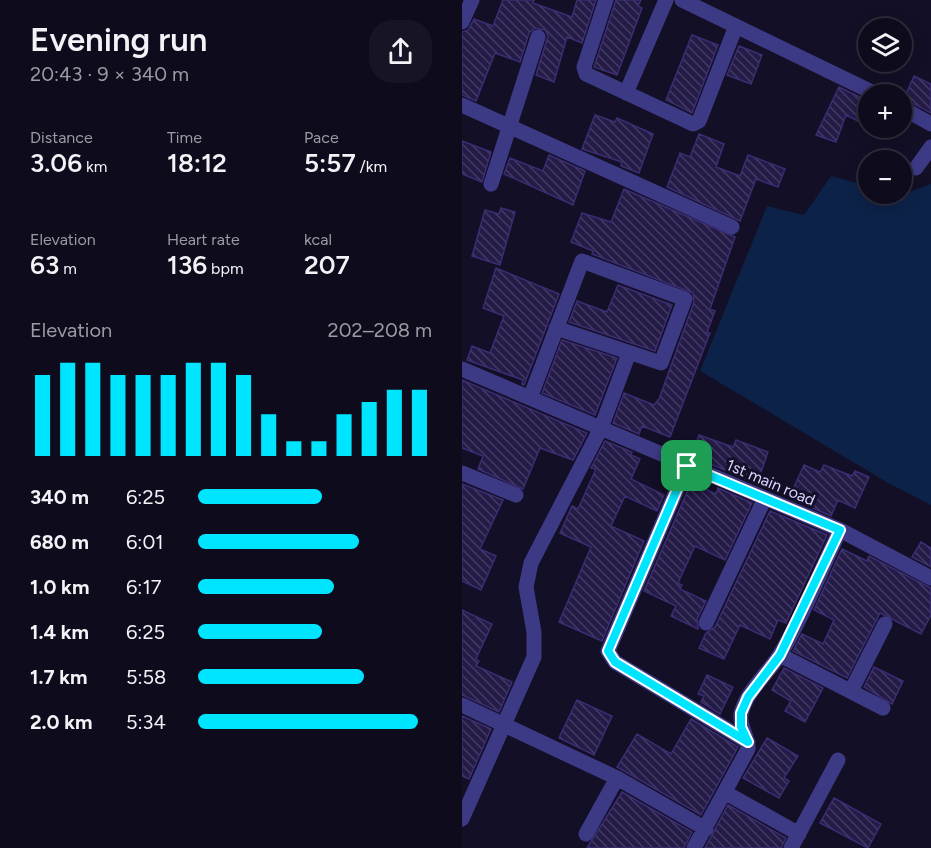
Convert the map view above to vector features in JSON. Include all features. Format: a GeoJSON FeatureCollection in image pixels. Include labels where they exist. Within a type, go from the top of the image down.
{"type":"FeatureCollection","features":[{"type":"Feature","properties":{"kind":"street"},"geometry":{"type":"LineString","coordinates":[[462,22],[472,0]]}},
{"type":"Feature","properties":{"kind":"street"},"geometry":{"type":"LineString","coordinates":[[606,0],[583,70],[586,74],[695,124],[736,27]]}},
{"type":"Feature","properties":{"kind":"street"},"geometry":{"type":"LineString","coordinates":[[626,93],[666,0]]}},
{"type":"Feature","properties":{"kind":"street"},"geometry":{"type":"LineString","coordinates":[[682,0],[858,85]]}},
{"type":"Feature","properties":{"kind":"street"},"geometry":{"type":"LineString","coordinates":[[491,184],[538,37]]}},
{"type":"Feature","properties":{"kind":"street"},"geometry":{"type":"LineString","coordinates":[[462,105],[732,227]]}},
{"type":"Feature","properties":{"kind":"street"},"geometry":{"type":"LineString","coordinates":[[912,114],[931,124]]}},
{"type":"Feature","properties":{"kind":"street"},"geometry":{"type":"LineString","coordinates":[[916,168],[931,147]]}},
{"type":"Feature","properties":{"kind":"street"},"geometry":{"type":"LineString","coordinates":[[530,398],[556,328],[582,261],[685,299],[661,363],[556,328]]}},
{"type":"Feature","properties":{"kind":"street"},"geometry":{"type":"LineString","coordinates":[[462,819],[534,657],[534,632],[526,587],[531,563],[601,428],[629,353]]}},
{"type":"Feature","properties":{"kind":"street","name":"1st main road"},"geometry":{"type":"LineString","coordinates":[[462,369],[840,530],[931,578]]}},
{"type":"Feature","properties":{"kind":"street"},"geometry":{"type":"LineString","coordinates":[[687,466],[608,651],[615,662],[748,742]]}},
{"type":"Feature","properties":{"kind":"street"},"geometry":{"type":"LineString","coordinates":[[462,473],[516,495]]}},
{"type":"Feature","properties":{"kind":"street"},"geometry":{"type":"LineString","coordinates":[[706,623],[765,498]]}},
{"type":"Feature","properties":{"kind":"street"},"geometry":{"type":"LineString","coordinates":[[694,848],[748,749],[748,742],[741,727],[741,713],[748,697],[780,655],[840,530]]}},
{"type":"Feature","properties":{"kind":"street"},"geometry":{"type":"LineString","coordinates":[[851,692],[885,624]]}},
{"type":"Feature","properties":{"kind":"street"},"geometry":{"type":"LineString","coordinates":[[780,655],[883,708]]}},
{"type":"Feature","properties":{"kind":"street"},"geometry":{"type":"LineString","coordinates":[[462,705],[617,778],[706,829]]}},
{"type":"Feature","properties":{"kind":"street"},"geometry":{"type":"LineString","coordinates":[[791,848],[838,760]]}},
{"type":"Feature","properties":{"kind":"street"},"geometry":{"type":"LineString","coordinates":[[586,834],[617,778]]}},
{"type":"Feature","properties":{"kind":"street"},"geometry":{"type":"LineString","coordinates":[[726,793],[799,834]]}},
{"type":"Feature","properties":{"kind":"water"},"geometry":{"type":"Polygon","coordinates":[[[831,176],[858,183],[858,204],[912,204],[912,191],[931,184],[931,505],[890,484],[700,371],[767,206],[804,215],[831,176]]]}},
{"type":"Feature","properties":{"kind":"building"},"geometry":{"type":"Polygon","coordinates":[[[503,0],[534,0],[533,3],[572,17],[577,0],[596,0],[582,43],[567,37],[554,82],[536,75],[548,36],[545,30],[535,28],[529,33],[520,62],[495,53],[476,101],[462,95],[462,32],[468,30],[474,19],[493,26],[503,0]]]}},
{"type":"Feature","properties":{"kind":"building"},"geometry":{"type":"Polygon","coordinates":[[[616,0],[641,0],[638,6],[642,8],[617,75],[594,67],[616,0]]]}},
{"type":"Feature","properties":{"kind":"building"},"geometry":{"type":"Polygon","coordinates":[[[692,35],[718,45],[692,113],[666,100],[692,35]]]}},
{"type":"Feature","properties":{"kind":"building"},"geometry":{"type":"Polygon","coordinates":[[[739,46],[762,55],[751,84],[727,75],[739,46]]]}},
{"type":"Feature","properties":{"kind":"building"},"geometry":{"type":"Polygon","coordinates":[[[914,76],[931,84],[931,113],[912,103],[911,84],[914,76]]]}},
{"type":"Feature","properties":{"kind":"building"},"geometry":{"type":"Polygon","coordinates":[[[839,87],[858,96],[858,121],[846,115],[836,142],[816,135],[839,87]]]}},
{"type":"Feature","properties":{"kind":"building"},"geometry":{"type":"Polygon","coordinates":[[[595,115],[615,122],[617,118],[653,134],[639,173],[621,166],[622,162],[582,149],[595,115]]]}},
{"type":"Feature","properties":{"kind":"building"},"geometry":{"type":"Polygon","coordinates":[[[699,134],[724,144],[716,167],[740,176],[748,155],[785,169],[778,187],[756,179],[740,221],[667,187],[680,153],[690,157],[699,134]]]}},
{"type":"Feature","properties":{"kind":"building"},"geometry":{"type":"Polygon","coordinates":[[[462,141],[491,152],[482,182],[462,174],[462,141]]]}},
{"type":"Feature","properties":{"kind":"building"},"geometry":{"type":"Polygon","coordinates":[[[549,155],[585,171],[573,205],[504,174],[510,158],[543,171],[549,155]]]}},
{"type":"Feature","properties":{"kind":"building"},"geometry":{"type":"Polygon","coordinates":[[[624,189],[735,237],[710,309],[715,311],[707,332],[710,333],[670,437],[642,426],[639,434],[613,423],[624,393],[654,405],[659,399],[694,302],[693,293],[592,254],[593,251],[571,242],[582,213],[611,222],[624,189]]]}},
{"type":"Feature","properties":{"kind":"building"},"geometry":{"type":"Polygon","coordinates":[[[501,208],[515,212],[500,265],[472,256],[485,210],[499,214],[501,208]]]}},
{"type":"Feature","properties":{"kind":"building"},"geometry":{"type":"Polygon","coordinates":[[[496,268],[559,294],[524,385],[523,380],[467,360],[472,346],[490,353],[504,316],[483,308],[496,268]]]}},
{"type":"Feature","properties":{"kind":"building"},"geometry":{"type":"Polygon","coordinates":[[[618,285],[672,305],[655,351],[569,322],[577,301],[607,312],[618,285]]]}},
{"type":"Feature","properties":{"kind":"building"},"geometry":{"type":"Polygon","coordinates":[[[562,340],[617,358],[595,415],[542,393],[562,340]]]}},
{"type":"Feature","properties":{"kind":"building"},"geometry":{"type":"Polygon","coordinates":[[[462,380],[587,433],[573,460],[540,448],[523,489],[478,469],[483,456],[462,448],[462,380]]]}},
{"type":"Feature","properties":{"kind":"building"},"geometry":{"type":"Polygon","coordinates":[[[699,435],[733,447],[736,440],[768,452],[757,484],[692,456],[699,435]]]}},
{"type":"Feature","properties":{"kind":"building"},"geometry":{"type":"Polygon","coordinates":[[[605,441],[632,452],[631,455],[640,459],[631,479],[664,495],[657,511],[625,496],[611,526],[644,541],[602,641],[559,622],[591,547],[560,533],[572,506],[578,509],[596,469],[591,468],[605,441]]]}},
{"type":"Feature","properties":{"kind":"building"},"geometry":{"type":"Polygon","coordinates":[[[804,465],[820,472],[824,465],[852,476],[855,471],[869,477],[855,508],[838,500],[831,516],[789,498],[804,465]]]}},
{"type":"Feature","properties":{"kind":"building"},"geometry":{"type":"Polygon","coordinates":[[[691,483],[716,494],[718,488],[752,503],[725,560],[695,546],[678,583],[682,585],[680,589],[706,601],[697,619],[698,629],[671,616],[676,606],[644,591],[691,483]]]}},
{"type":"Feature","properties":{"kind":"building"},"geometry":{"type":"Polygon","coordinates":[[[462,484],[503,500],[480,549],[496,556],[481,590],[462,581],[462,484]]]}},
{"type":"Feature","properties":{"kind":"building"},"geometry":{"type":"Polygon","coordinates":[[[770,511],[827,535],[786,623],[778,620],[770,639],[740,625],[724,659],[699,648],[706,633],[715,627],[770,511]]]}},
{"type":"Feature","properties":{"kind":"building"},"geometry":{"type":"Polygon","coordinates":[[[921,542],[931,548],[931,567],[912,557],[921,542]]]}},
{"type":"Feature","properties":{"kind":"building"},"geometry":{"type":"Polygon","coordinates":[[[842,549],[867,561],[869,556],[931,588],[931,615],[921,634],[880,613],[847,678],[793,651],[802,634],[823,644],[834,620],[814,610],[842,549]]]}},
{"type":"Feature","properties":{"kind":"building"},"geometry":{"type":"Polygon","coordinates":[[[462,610],[492,624],[476,659],[479,661],[476,666],[512,682],[499,712],[462,695],[462,610]]]}},
{"type":"Feature","properties":{"kind":"building"},"geometry":{"type":"Polygon","coordinates":[[[874,667],[903,681],[892,704],[864,687],[874,667]]]}},
{"type":"Feature","properties":{"kind":"building"},"geometry":{"type":"Polygon","coordinates":[[[784,668],[823,688],[805,722],[785,711],[791,701],[772,690],[784,668]]]}},
{"type":"Feature","properties":{"kind":"building"},"geometry":{"type":"Polygon","coordinates":[[[707,675],[733,687],[720,714],[701,702],[704,696],[698,694],[707,675]]]}},
{"type":"Feature","properties":{"kind":"building"},"geometry":{"type":"Polygon","coordinates":[[[577,700],[612,716],[594,755],[559,738],[577,700]]]}},
{"type":"Feature","properties":{"kind":"building"},"geometry":{"type":"Polygon","coordinates":[[[462,716],[491,729],[469,779],[462,776],[462,716]]]}},
{"type":"Feature","properties":{"kind":"building"},"geometry":{"type":"Polygon","coordinates":[[[691,719],[738,747],[701,815],[617,767],[637,734],[671,754],[691,719]]]}},
{"type":"Feature","properties":{"kind":"building"},"geometry":{"type":"Polygon","coordinates":[[[767,738],[798,756],[784,778],[789,781],[779,798],[743,778],[767,738]]]}},
{"type":"Feature","properties":{"kind":"building"},"geometry":{"type":"Polygon","coordinates":[[[622,792],[692,832],[684,848],[587,848],[622,792]]]}},
{"type":"Feature","properties":{"kind":"building"},"geometry":{"type":"Polygon","coordinates":[[[834,798],[881,824],[868,848],[820,823],[834,798]]]}},
{"type":"Feature","properties":{"kind":"building"},"geometry":{"type":"Polygon","coordinates":[[[728,805],[786,838],[781,848],[705,848],[728,805]]]}},
{"type":"Feature","properties":{"kind":"route"},"geometry":{"type":"LineString","coordinates":[[687,466],[840,530],[780,655],[748,697],[741,713],[741,727],[748,742],[717,721],[615,662],[608,651],[687,466]]}}]}
